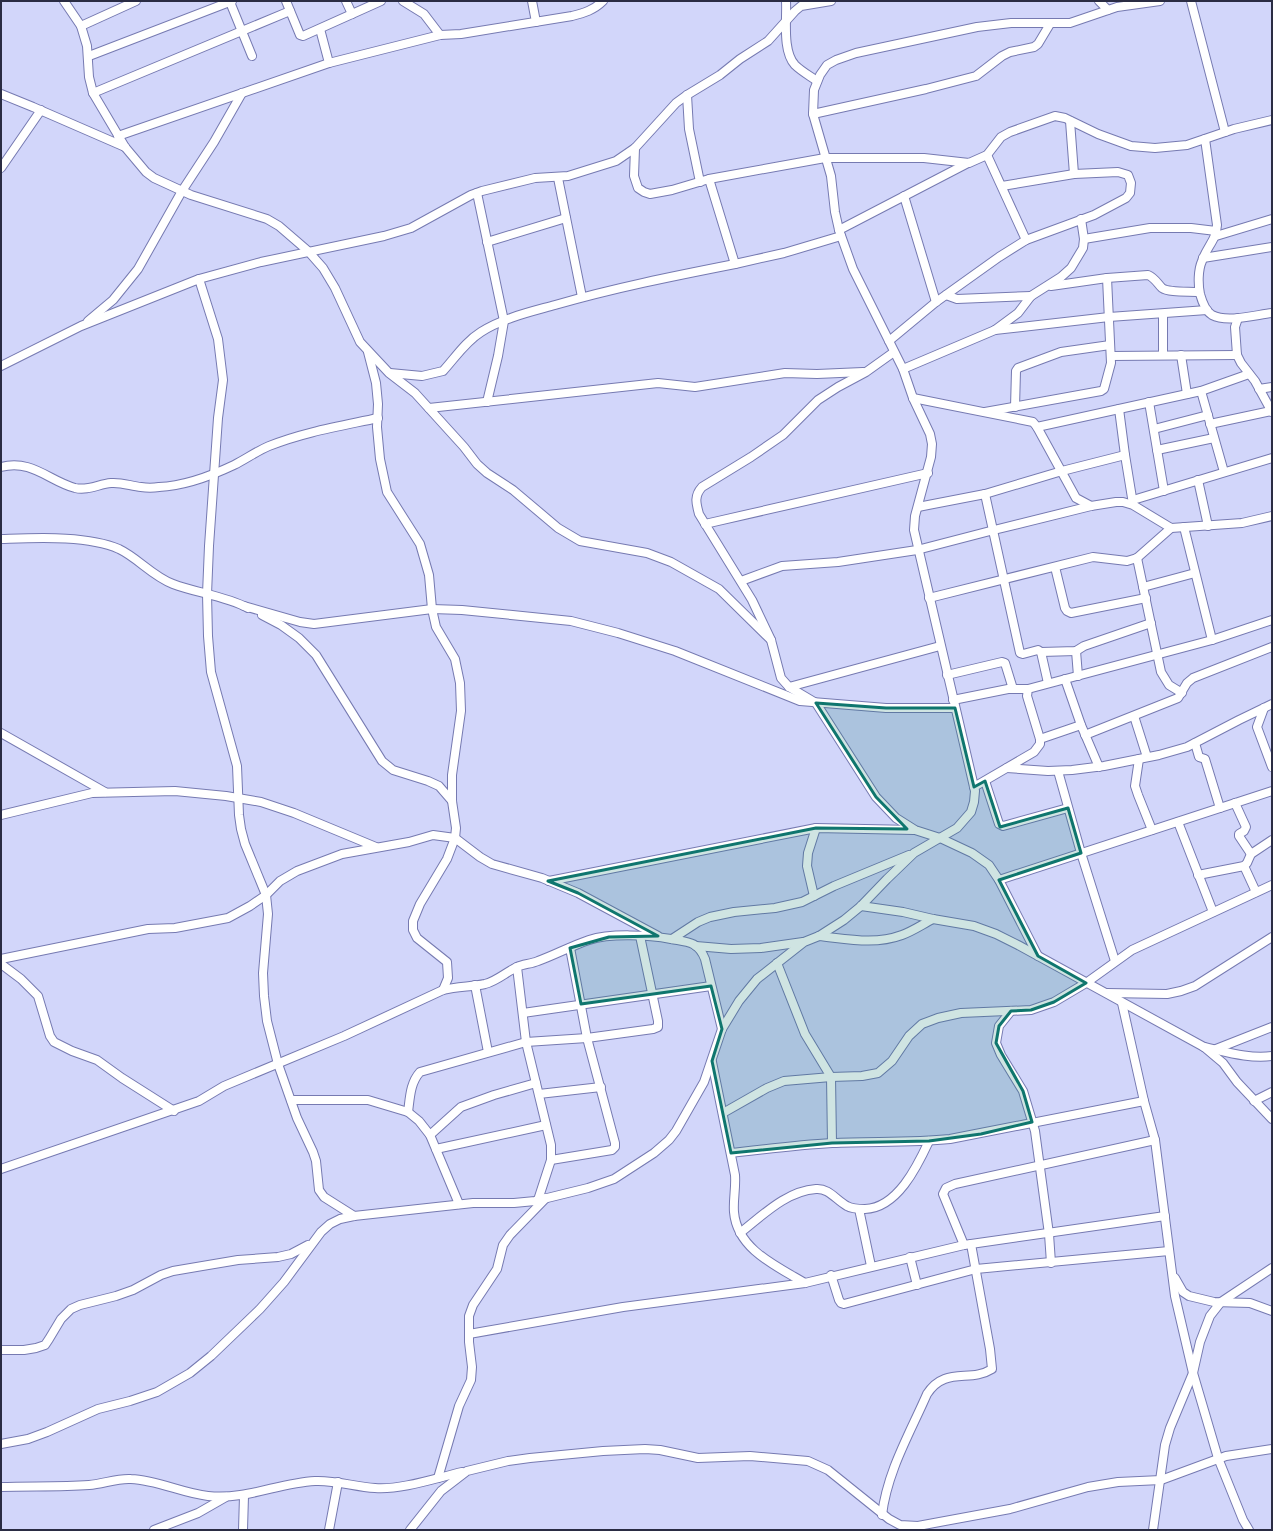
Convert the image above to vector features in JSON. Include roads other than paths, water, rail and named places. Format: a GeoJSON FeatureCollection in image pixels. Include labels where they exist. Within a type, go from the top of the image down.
{"type":"FeatureCollection","features":[{"type":"Feature","properties":{"kind":"street"},"geometry":{"type":"LineString","coordinates":[[64,1],[81,26],[89,56],[88,77],[93,93],[125,147],[146,172],[154,178],[182,191],[267,219],[279,226],[308,251],[323,268],[335,288],[360,342],[389,372],[415,393],[482,468],[513,490],[558,528],[580,541],[646,553],[676,565],[719,589],[771,640]]}},
{"type":"Feature","properties":{"kind":"street"},"geometry":{"type":"LineString","coordinates":[[81,26],[136,1]]}},
{"type":"Feature","properties":{"kind":"street"},"geometry":{"type":"LineString","coordinates":[[89,56],[231,1],[252,56]]}},
{"type":"Feature","properties":{"kind":"street"},"geometry":{"type":"LineString","coordinates":[[286,1],[302,36],[381,1]]}},
{"type":"Feature","properties":{"kind":"street"},"geometry":{"type":"LineString","coordinates":[[346,1],[352,14]]}},
{"type":"Feature","properties":{"kind":"street"},"geometry":{"type":"LineString","coordinates":[[403,1],[424,14],[440,34]]}},
{"type":"Feature","properties":{"kind":"street"},"geometry":{"type":"LineString","coordinates":[[532,1],[536,22]]}},
{"type":"Feature","properties":{"kind":"street"},"geometry":{"type":"LineString","coordinates":[[118,136],[329,63],[440,34],[461,34],[584,13],[597,7],[603,1]]}},
{"type":"Feature","properties":{"kind":"street"},"geometry":{"type":"LineString","coordinates":[[786,1],[787,45],[790,58],[795,65],[817,82]]}},
{"type":"Feature","properties":{"kind":"street"},"geometry":{"type":"LineString","coordinates":[[1,366],[81,326],[199,279],[308,251],[384,236],[411,228],[477,193],[535,178],[558,178],[616,161],[635,148],[661,119],[687,95],[720,75],[740,59],[768,41],[786,20],[801,6],[831,1]]}},
{"type":"Feature","properties":{"kind":"street"},"geometry":{"type":"LineString","coordinates":[[1099,1],[1108,10]]}},
{"type":"Feature","properties":{"kind":"street"},"geometry":{"type":"LineString","coordinates":[[672,939],[698,922],[710,917],[734,912],[776,908],[802,902],[834,886],[914,853],[957,828],[971,812],[974,802],[974,787],[914,530],[918,507],[928,474],[931,457],[930,434],[913,398],[903,369],[853,268],[840,233],[835,212],[831,176],[813,114],[814,90],[820,75],[827,65],[856,53],[977,27],[1011,23],[1070,23],[1117,7],[1160,1]]}},
{"type":"Feature","properties":{"kind":"street"},"geometry":{"type":"LineString","coordinates":[[1191,1],[1225,132]]}},
{"type":"Feature","properties":{"kind":"street"},"geometry":{"type":"LineString","coordinates":[[93,93],[290,11]]}},
{"type":"Feature","properties":{"kind":"street"},"geometry":{"type":"LineString","coordinates":[[813,114],[976,76],[1002,56],[1010,52],[1034,47],[1038,44],[1050,24]]}},
{"type":"Feature","properties":{"kind":"street"},"geometry":{"type":"LineString","coordinates":[[320,29],[329,63]]}},
{"type":"Feature","properties":{"kind":"street"},"geometry":{"type":"LineString","coordinates":[[81,326],[113,300],[138,269],[182,191],[214,142],[242,93]]}},
{"type":"Feature","properties":{"kind":"street"},"geometry":{"type":"LineString","coordinates":[[1,94],[125,147]]}},
{"type":"Feature","properties":{"kind":"street"},"geometry":{"type":"LineString","coordinates":[[687,95],[690,129],[700,182]]}},
{"type":"Feature","properties":{"kind":"street"},"geometry":{"type":"LineString","coordinates":[[1,168],[41,110]]}},
{"type":"Feature","properties":{"kind":"street"},"geometry":{"type":"LineString","coordinates":[[389,372],[422,376],[443,371],[460,350],[480,333],[504,321],[582,297],[660,278],[735,264],[784,252],[840,233],[904,196],[987,155],[1001,137],[1010,132],[1051,116],[1058,116],[1098,134],[1131,146],[1176,147],[1272,120]]}},
{"type":"Feature","properties":{"kind":"street"},"geometry":{"type":"LineString","coordinates":[[1070,121],[1074,174]]}},
{"type":"Feature","properties":{"kind":"street"},"geometry":{"type":"LineString","coordinates":[[1205,139],[1216,214],[1216,233],[1203,258],[1199,277],[1199,292],[1204,307],[1211,315],[1219,317],[1238,318],[1272,314]]}},
{"type":"Feature","properties":{"kind":"street"},"geometry":{"type":"LineString","coordinates":[[635,148],[634,176],[638,188],[650,194],[664,192],[709,179],[825,158],[918,158],[969,163]]}},
{"type":"Feature","properties":{"kind":"street"},"geometry":{"type":"LineString","coordinates":[[987,155],[1026,240]]}},
{"type":"Feature","properties":{"kind":"street"},"geometry":{"type":"LineString","coordinates":[[889,341],[936,302],[999,257],[1026,240],[1094,215],[1126,198],[1130,193],[1131,184],[1128,175],[1124,173],[1074,174],[1002,186]]}},
{"type":"Feature","properties":{"kind":"street"},"geometry":{"type":"LineString","coordinates":[[558,178],[582,297]]}},
{"type":"Feature","properties":{"kind":"street"},"geometry":{"type":"LineString","coordinates":[[709,179],[735,264]]}},
{"type":"Feature","properties":{"kind":"street"},"geometry":{"type":"LineString","coordinates":[[477,193],[504,321],[498,356],[487,402]]}},
{"type":"Feature","properties":{"kind":"street"},"geometry":{"type":"LineString","coordinates":[[904,196],[936,302]]}},
{"type":"Feature","properties":{"kind":"street"},"geometry":{"type":"LineString","coordinates":[[487,242],[566,218]]}},
{"type":"Feature","properties":{"kind":"street"},"geometry":{"type":"LineString","coordinates":[[903,369],[995,330],[1018,313],[1031,296],[1061,277],[1070,268],[1082,248],[1084,240],[1081,219]]}},
{"type":"Feature","properties":{"kind":"street"},"geometry":{"type":"LineString","coordinates":[[1084,240],[1150,228],[1192,228],[1216,233],[1272,219]]}},
{"type":"Feature","properties":{"kind":"street"},"geometry":{"type":"LineString","coordinates":[[1203,258],[1272,247]]}},
{"type":"Feature","properties":{"kind":"street"},"geometry":{"type":"LineString","coordinates":[[1048,286],[1107,278],[1148,275],[1152,277],[1163,289],[1170,291],[1199,292]]}},
{"type":"Feature","properties":{"kind":"street"},"geometry":{"type":"LineString","coordinates":[[985,412],[1100,391],[1104,389],[1111,363],[1107,278]]}},
{"type":"Feature","properties":{"kind":"street"},"geometry":{"type":"LineString","coordinates":[[199,279],[216,333],[223,380],[218,418],[207,594],[211,672],[236,766],[239,815],[245,844],[266,895],[268,914],[263,973],[267,1021],[278,1064],[297,1118],[316,1161],[319,1190],[324,1197],[354,1216]]}},
{"type":"Feature","properties":{"kind":"street"},"geometry":{"type":"LineString","coordinates":[[946,295],[957,299],[1031,296]]}},
{"type":"Feature","properties":{"kind":"street"},"geometry":{"type":"LineString","coordinates":[[995,330],[1109,317],[1207,310]]}},
{"type":"Feature","properties":{"kind":"street"},"geometry":{"type":"LineString","coordinates":[[1162,314],[1162,355]]}},
{"type":"Feature","properties":{"kind":"street"},"geometry":{"type":"LineString","coordinates":[[1210,424],[1272,412],[1260,389],[1237,355],[1235,327],[1238,318]]}},
{"type":"Feature","properties":{"kind":"street"},"geometry":{"type":"LineString","coordinates":[[1014,406],[1016,371],[1018,368],[1061,352],[1110,345]]}},
{"type":"Feature","properties":{"kind":"street"},"geometry":{"type":"LineString","coordinates":[[368,350],[376,383],[378,404],[377,427],[380,459],[387,492],[420,544],[429,575],[432,609],[436,627],[455,659],[460,683],[461,711],[452,775],[452,801],[456,828],[447,859],[420,904],[413,921],[413,930],[417,938],[447,962],[448,978],[442,990]]}},
{"type":"Feature","properties":{"kind":"street"},"geometry":{"type":"LineString","coordinates":[[894,352],[866,372],[818,400],[783,435],[702,486],[697,493],[696,501],[698,514],[752,600],[771,640],[781,678],[789,688],[816,703],[876,797],[896,818],[915,830]]}},
{"type":"Feature","properties":{"kind":"street"},"geometry":{"type":"LineString","coordinates":[[1181,355],[1187,394]]}},
{"type":"Feature","properties":{"kind":"street"},"geometry":{"type":"LineString","coordinates":[[1111,356],[1237,355]]}},
{"type":"Feature","properties":{"kind":"street"},"geometry":{"type":"LineString","coordinates":[[429,408],[658,383],[695,387],[784,374],[866,372]]}},
{"type":"Feature","properties":{"kind":"street"},"geometry":{"type":"LineString","coordinates":[[1037,427],[1200,391],[1249,374]]}},
{"type":"Feature","properties":{"kind":"street"},"geometry":{"type":"LineString","coordinates":[[1260,389],[1272,387]]}},
{"type":"Feature","properties":{"kind":"street"},"geometry":{"type":"LineString","coordinates":[[1200,391],[1224,472]]}},
{"type":"Feature","properties":{"kind":"street"},"geometry":{"type":"LineString","coordinates":[[913,398],[1032,422],[1037,427],[1076,498],[1091,506]]}},
{"type":"Feature","properties":{"kind":"street"},"geometry":{"type":"LineString","coordinates":[[1149,402],[1164,490]]}},
{"type":"Feature","properties":{"kind":"street"},"geometry":{"type":"LineString","coordinates":[[1119,409],[1133,503]]}},
{"type":"Feature","properties":{"kind":"street"},"geometry":{"type":"LineString","coordinates":[[1154,429],[1208,415]]}},
{"type":"Feature","properties":{"kind":"street"},"geometry":{"type":"LineString","coordinates":[[1,467],[24,466],[42,472],[76,488],[88,488],[111,483],[142,488],[161,488],[215,473],[268,447],[309,433],[378,418]]}},
{"type":"Feature","properties":{"kind":"street"},"geometry":{"type":"LineString","coordinates":[[1157,450],[1214,438]]}},
{"type":"Feature","properties":{"kind":"street"},"geometry":{"type":"LineString","coordinates":[[918,507],[985,494],[1125,455]]}},
{"type":"Feature","properties":{"kind":"street"},"geometry":{"type":"LineString","coordinates":[[1133,503],[1164,490],[1272,458]]}},
{"type":"Feature","properties":{"kind":"street"},"geometry":{"type":"LineString","coordinates":[[705,524],[928,474]]}},
{"type":"Feature","properties":{"kind":"street"},"geometry":{"type":"LineString","coordinates":[[1198,480],[1208,526]]}},
{"type":"Feature","properties":{"kind":"street"},"geometry":{"type":"LineString","coordinates":[[985,494],[1020,653],[1023,654],[1038,650],[1041,652],[1076,651],[1084,646],[1151,623]]}},
{"type":"Feature","properties":{"kind":"street"},"geometry":{"type":"LineString","coordinates":[[741,581],[782,566],[838,562],[918,550],[1091,506],[1116,502],[1133,503],[1171,528]]}},
{"type":"Feature","properties":{"kind":"street"},"geometry":{"type":"LineString","coordinates":[[929,598],[1093,557],[1126,561],[1137,558],[1171,528],[1242,523],[1272,516]]}},
{"type":"Feature","properties":{"kind":"street"},"geometry":{"type":"LineString","coordinates":[[1184,527],[1212,640]]}},
{"type":"Feature","properties":{"kind":"street"},"geometry":{"type":"LineString","coordinates":[[1,539],[37,538],[99,543],[118,549],[136,559],[152,573],[172,583],[300,622],[314,624],[432,609],[462,610],[571,621],[618,633],[675,651],[800,701],[886,708],[954,704],[1013,689],[1028,689],[1212,640],[1272,620]]}},
{"type":"Feature","properties":{"kind":"street"},"geometry":{"type":"LineString","coordinates":[[1137,558],[1161,672],[1169,685],[1182,692]]}},
{"type":"Feature","properties":{"kind":"street"},"geometry":{"type":"LineString","coordinates":[[1056,567],[1065,608],[1070,613],[1146,598]]}},
{"type":"Feature","properties":{"kind":"street"},"geometry":{"type":"LineString","coordinates":[[1143,587],[1195,572]]}},
{"type":"Feature","properties":{"kind":"street"},"geometry":{"type":"LineString","coordinates":[[244,606],[281,625],[299,638],[316,655],[382,761],[393,770],[439,786],[452,801]]}},
{"type":"Feature","properties":{"kind":"street"},"geometry":{"type":"LineString","coordinates":[[789,688],[940,646]]}},
{"type":"Feature","properties":{"kind":"street"},"geometry":{"type":"LineString","coordinates":[[1085,735],[1178,698],[1187,683],[1193,678],[1272,647]]}},
{"type":"Feature","properties":{"kind":"street"},"geometry":{"type":"LineString","coordinates":[[1076,651],[1078,676]]}},
{"type":"Feature","properties":{"kind":"street"},"geometry":{"type":"LineString","coordinates":[[1041,652],[1048,683]]}},
{"type":"Feature","properties":{"kind":"street"},"geometry":{"type":"LineString","coordinates":[[947,675],[1002,662],[1005,663],[1013,689]]}},
{"type":"Feature","properties":{"kind":"street"},"geometry":{"type":"LineString","coordinates":[[1065,679],[1081,725],[1099,767]]}},
{"type":"Feature","properties":{"kind":"street"},"geometry":{"type":"LineString","coordinates":[[974,787],[1034,752],[1040,744],[1040,739],[1027,696],[1028,689]]}},
{"type":"Feature","properties":{"kind":"street"},"geometry":{"type":"LineString","coordinates":[[1006,768],[1058,770],[1099,767],[1143,758],[1187,747],[1268,706]]}},
{"type":"Feature","properties":{"kind":"street"},"geometry":{"type":"LineString","coordinates":[[1268,706],[1257,727],[1270,754],[1272,767]]}},
{"type":"Feature","properties":{"kind":"street"},"geometry":{"type":"LineString","coordinates":[[1134,716],[1143,758],[1135,786],[1152,830]]}},
{"type":"Feature","properties":{"kind":"street"},"geometry":{"type":"LineString","coordinates":[[1040,739],[1081,725]]}},
{"type":"Feature","properties":{"kind":"street"},"geometry":{"type":"LineString","coordinates":[[1,734],[105,792]]}},
{"type":"Feature","properties":{"kind":"street"},"geometry":{"type":"LineString","coordinates":[[1195,743],[1199,757],[1205,760],[1220,808]]}},
{"type":"Feature","properties":{"kind":"street"},"geometry":{"type":"LineString","coordinates":[[1058,770],[1081,853],[1116,961]]}},
{"type":"Feature","properties":{"kind":"street"},"geometry":{"type":"LineString","coordinates":[[985,781],[999,824],[1001,826],[1068,808]]}},
{"type":"Feature","properties":{"kind":"street"},"geometry":{"type":"LineString","coordinates":[[1,816],[72,797],[105,792],[175,791],[261,802],[294,813],[377,848]]}},
{"type":"Feature","properties":{"kind":"street"},"geometry":{"type":"LineString","coordinates":[[999,880],[1272,791]]}},
{"type":"Feature","properties":{"kind":"street"},"geometry":{"type":"LineString","coordinates":[[1235,803],[1246,827],[1244,831],[1239,834],[1239,836],[1251,854]]}},
{"type":"Feature","properties":{"kind":"street"},"geometry":{"type":"LineString","coordinates":[[1178,822],[1213,912]]}},
{"type":"Feature","properties":{"kind":"street"},"geometry":{"type":"LineString","coordinates":[[814,896],[807,866],[808,853],[816,828]]}},
{"type":"Feature","properties":{"kind":"street"},"geometry":{"type":"LineString","coordinates":[[548,881],[816,828],[881,828],[915,830],[940,838],[972,853],[989,865],[999,880],[1038,956]]}},
{"type":"Feature","properties":{"kind":"street"},"geometry":{"type":"LineString","coordinates":[[1,959],[148,929],[175,928],[228,918],[250,906],[266,895],[280,881],[297,871],[342,854],[409,842],[433,835],[454,838],[492,864],[548,881],[578,893],[661,937]]}},
{"type":"Feature","properties":{"kind":"street"},"geometry":{"type":"LineString","coordinates":[[1198,875],[1244,866],[1251,854],[1272,840]]}},
{"type":"Feature","properties":{"kind":"street"},"geometry":{"type":"LineString","coordinates":[[1,1168],[174,1111],[199,1101],[243,1077],[278,1064],[381,1019],[442,990],[455,986],[485,984],[512,971],[516,967],[535,962],[590,940],[609,937],[661,937],[696,946],[731,949],[761,948],[804,942],[819,936],[844,920],[861,906],[914,853]]}},
{"type":"Feature","properties":{"kind":"street"},"geometry":{"type":"LineString","coordinates":[[1244,866],[1256,892]]}},
{"type":"Feature","properties":{"kind":"street"},"geometry":{"type":"LineString","coordinates":[[723,1113],[767,1088],[784,1081],[862,1076],[878,1073],[892,1061],[909,1036],[922,1024],[938,1018],[962,1013],[1031,1010],[1054,1002],[1086,983],[1132,950],[1272,885]]}},
{"type":"Feature","properties":{"kind":"street"},"geometry":{"type":"LineString","coordinates":[[861,906],[903,912],[974,926],[996,934],[1204,1047],[1223,1063],[1254,1101],[1272,1119]]}},
{"type":"Feature","properties":{"kind":"street"},"geometry":{"type":"LineString","coordinates":[[819,936],[868,941],[885,940],[904,934],[933,919]]}},
{"type":"Feature","properties":{"kind":"street"},"geometry":{"type":"LineString","coordinates":[[408,1112],[412,1085],[415,1077],[420,1072],[526,1042],[587,1038],[653,1029],[658,1027],[640,936]]}},
{"type":"Feature","properties":{"kind":"street"},"geometry":{"type":"LineString","coordinates":[[1105,993],[1167,994],[1181,991],[1195,986],[1272,937]]}},
{"type":"Feature","properties":{"kind":"street"},"geometry":{"type":"LineString","coordinates":[[1,1444],[28,1439],[98,1409],[157,1392],[190,1373],[211,1356],[260,1309],[284,1282],[321,1232],[330,1224],[340,1219],[354,1216],[459,1204],[514,1203],[542,1199],[588,1188],[614,1178],[654,1153],[669,1140],[676,1131],[704,1082],[722,1029],[739,1001],[757,979],[804,942]]}},
{"type":"Feature","properties":{"kind":"street"},"geometry":{"type":"LineString","coordinates":[[696,946],[701,950],[705,959],[722,1029]]}},
{"type":"Feature","properties":{"kind":"street"},"geometry":{"type":"LineString","coordinates":[[551,1160],[612,1150],[615,1147],[601,1087],[587,1038],[570,948]]}},
{"type":"Feature","properties":{"kind":"street"},"geometry":{"type":"LineString","coordinates":[[777,963],[805,1034],[831,1077],[832,1143]]}},
{"type":"Feature","properties":{"kind":"street"},"geometry":{"type":"LineString","coordinates":[[1,964],[21,979],[38,996],[50,1036],[54,1042],[72,1051],[97,1060],[122,1078],[174,1111]]}},
{"type":"Feature","properties":{"kind":"street"},"geometry":{"type":"LineString","coordinates":[[438,1478],[459,1406],[471,1380],[472,1367],[468,1342],[470,1316],[473,1305],[497,1269],[503,1245],[542,1199],[551,1160],[551,1144],[526,1042],[516,967]]}},
{"type":"Feature","properties":{"kind":"street"},"geometry":{"type":"LineString","coordinates":[[475,985],[488,1052]]}},
{"type":"Feature","properties":{"kind":"street"},"geometry":{"type":"LineString","coordinates":[[522,1013],[711,986]]}},
{"type":"Feature","properties":{"kind":"street"},"geometry":{"type":"LineString","coordinates":[[1122,1003],[1144,1101],[1155,1140],[1166,1216],[1175,1296],[1193,1373],[1218,1458],[1243,1520],[1249,1530]]}},
{"type":"Feature","properties":{"kind":"street"},"geometry":{"type":"LineString","coordinates":[[1011,1011],[999,1026],[996,1043],[1001,1055],[1023,1091],[1035,1131],[1049,1234],[1051,1263]]}},
{"type":"Feature","properties":{"kind":"street"},"geometry":{"type":"LineString","coordinates":[[1216,1049],[1272,1027]]}},
{"type":"Feature","properties":{"kind":"street"},"geometry":{"type":"LineString","coordinates":[[1204,1047],[1248,1056],[1272,1056]]}},
{"type":"Feature","properties":{"kind":"street"},"geometry":{"type":"LineString","coordinates":[[712,1062],[731,1153],[736,1189],[734,1212],[737,1228],[744,1241],[771,1264],[805,1283]]}},
{"type":"Feature","properties":{"kind":"street"},"geometry":{"type":"LineString","coordinates":[[430,1135],[461,1107],[494,1095],[536,1083]]}},
{"type":"Feature","properties":{"kind":"street"},"geometry":{"type":"LineString","coordinates":[[539,1094],[601,1087]]}},
{"type":"Feature","properties":{"kind":"street"},"geometry":{"type":"LineString","coordinates":[[1254,1101],[1272,1092]]}},
{"type":"Feature","properties":{"kind":"street"},"geometry":{"type":"LineString","coordinates":[[291,1100],[368,1100],[408,1112],[419,1121],[430,1135],[459,1204]]}},
{"type":"Feature","properties":{"kind":"street"},"geometry":{"type":"LineString","coordinates":[[731,1153],[832,1143],[929,1141],[981,1134],[1032,1122],[1144,1101]]}},
{"type":"Feature","properties":{"kind":"street"},"geometry":{"type":"LineString","coordinates":[[436,1149],[546,1125]]}},
{"type":"Feature","properties":{"kind":"street"},"geometry":{"type":"LineString","coordinates":[[882,1514],[886,1492],[893,1469],[932,1385],[940,1380],[980,1373],[992,1369],[976,1269],[968,1244],[943,1194],[946,1188],[955,1184],[1155,1140]]}},
{"type":"Feature","properties":{"kind":"street"},"geometry":{"type":"LineString","coordinates":[[740,1233],[780,1203],[799,1192],[816,1189],[828,1191],[848,1207],[859,1209],[877,1208],[887,1202],[912,1175],[929,1141]]}},
{"type":"Feature","properties":{"kind":"street"},"geometry":{"type":"LineString","coordinates":[[859,1209],[871,1266]]}},
{"type":"Feature","properties":{"kind":"street"},"geometry":{"type":"LineString","coordinates":[[469,1334],[623,1307],[805,1283],[968,1244],[1049,1234],[1166,1216]]}},
{"type":"Feature","properties":{"kind":"street"},"geometry":{"type":"LineString","coordinates":[[1,1350],[24,1350],[36,1348],[45,1344],[50,1339],[61,1319],[70,1309],[133,1290],[161,1275],[173,1271],[238,1260],[278,1257],[291,1254],[312,1243]]}},
{"type":"Feature","properties":{"kind":"street"},"geometry":{"type":"LineString","coordinates":[[831,1276],[840,1303],[844,1304],[976,1269],[1169,1251]]}},
{"type":"Feature","properties":{"kind":"street"},"geometry":{"type":"LineString","coordinates":[[910,1257],[917,1285]]}},
{"type":"Feature","properties":{"kind":"street"},"geometry":{"type":"LineString","coordinates":[[1153,1530],[1170,1428],[1193,1373],[1200,1342],[1210,1316],[1221,1302],[1272,1268]]}},
{"type":"Feature","properties":{"kind":"street"},"geometry":{"type":"LineString","coordinates":[[1172,1274],[1183,1292],[1189,1296],[1214,1302],[1250,1303],[1272,1311]]}},
{"type":"Feature","properties":{"kind":"street"},"geometry":{"type":"LineString","coordinates":[[1,1487],[90,1485],[130,1478],[145,1480],[194,1494],[227,1497],[244,1496],[299,1483],[317,1481],[338,1482],[354,1486],[389,1488],[438,1478],[489,1465],[530,1458],[645,1448],[698,1458],[750,1456],[798,1460],[812,1463],[828,1470],[882,1514],[900,1525],[917,1528],[1010,1509],[1088,1487],[1118,1482],[1161,1480],[1218,1458],[1237,1453],[1272,1449]]}},
{"type":"Feature","properties":{"kind":"street"},"geometry":{"type":"LineString","coordinates":[[410,1530],[441,1491],[467,1471]]}},
{"type":"Feature","properties":{"kind":"street"},"geometry":{"type":"LineString","coordinates":[[329,1530],[338,1482]]}},
{"type":"Feature","properties":{"kind":"street"},"geometry":{"type":"LineString","coordinates":[[243,1530],[244,1496]]}},
{"type":"Feature","properties":{"kind":"street"},"geometry":{"type":"LineString","coordinates":[[154,1530],[198,1512],[227,1497]]}}]}
